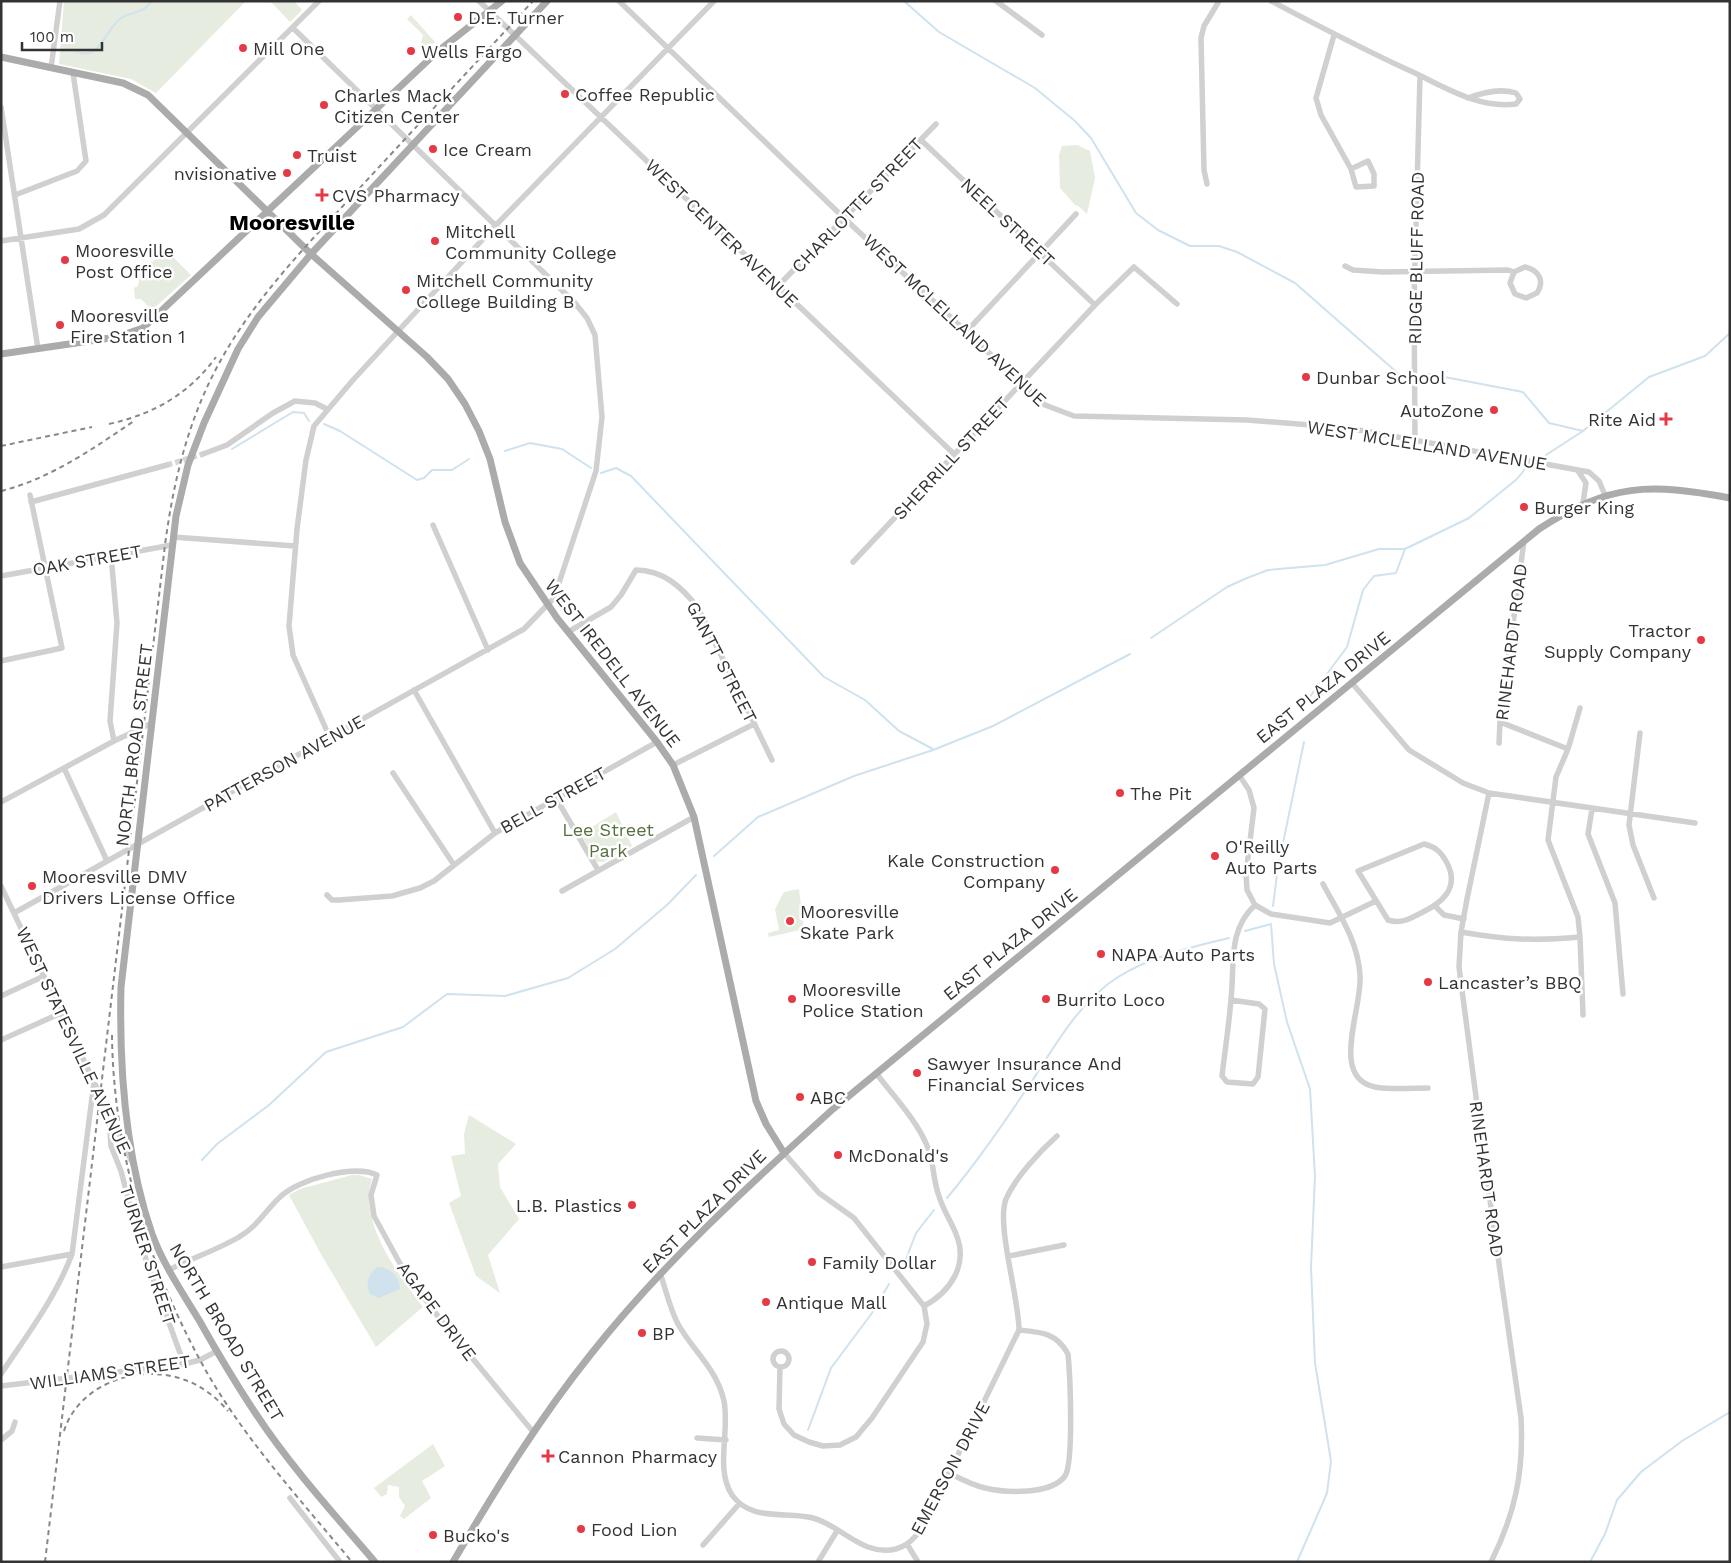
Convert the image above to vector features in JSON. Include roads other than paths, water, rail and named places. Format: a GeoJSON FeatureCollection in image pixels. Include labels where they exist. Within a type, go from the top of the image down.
{"type":"FeatureCollection","features":[{"type":"Feature","properties":{"kind":"main road"},"geometry":{"type":"LineString","coordinates":[[1,354],[118,337],[143,328],[437,52],[502,1]]}},
{"type":"Feature","properties":{"kind":"main road","name":"NORTH BROAD STREET"},"geometry":{"type":"LineString","coordinates":[[375,1562],[317,1494],[262,1423],[169,1270],[152,1234],[134,1167],[120,1049],[120,1008],[137,844],[173,541],[188,465],[204,423],[238,349],[258,317],[311,254],[547,1]]}},
{"type":"Feature","properties":{"kind":"main road","name":"WEST IREDELL AVENUE"},"geometry":{"type":"LineString","coordinates":[[1,57],[136,88],[156,101],[187,134],[311,254],[427,357],[448,379],[465,404],[479,431],[490,459],[511,543],[520,563],[548,606],[657,742],[673,765],[694,817],[756,1101],[766,1124],[784,1153]]}},
{"type":"Feature","properties":{"kind":"main road","name":"EAST PLAZA DRIVE"},"geometry":{"type":"LineString","coordinates":[[453,1562],[498,1485],[590,1355],[660,1274],[784,1153],[876,1074],[1524,541],[1560,515],[1583,503],[1605,495],[1631,490],[1658,488],[1730,498]]}},
{"type":"Feature","properties":{"kind":"street"},"geometry":{"type":"LineString","coordinates":[[51,68],[60,1]]}},
{"type":"Feature","properties":{"kind":"street"},"geometry":{"type":"LineString","coordinates":[[1,241],[79,229],[99,219],[187,134],[319,1]]}},
{"type":"Feature","properties":{"kind":"street","name":"WEST CENTER AVENUE"},"geometry":{"type":"LineString","coordinates":[[479,1],[954,454]]}},
{"type":"Feature","properties":{"kind":"street","name":"WEST MCLELLAND AVENUE"},"geometry":{"type":"LineString","coordinates":[[619,1],[844,218],[1020,384],[1045,405],[1074,416],[1247,420],[1348,428],[1576,470],[1592,475],[1599,481],[1605,495]]}},
{"type":"Feature","properties":{"kind":"street"},"geometry":{"type":"LineString","coordinates":[[330,738],[293,654],[289,609],[295,546],[310,440],[314,426],[327,408],[496,225],[714,1]]}},
{"type":"Feature","properties":{"kind":"street"},"geometry":{"type":"LineString","coordinates":[[996,1],[1042,34]]}},
{"type":"Feature","properties":{"kind":"street"},"geometry":{"type":"LineString","coordinates":[[1207,184],[1204,170],[1201,38],[1204,26],[1219,1]]}},
{"type":"Feature","properties":{"kind":"street"},"geometry":{"type":"LineString","coordinates":[[1271,1],[1334,35],[1468,98],[1509,104],[1516,104],[1520,99],[1519,95],[1505,91],[1490,92],[1468,98]]}},
{"type":"Feature","properties":{"kind":"street"},"geometry":{"type":"LineString","coordinates":[[293,28],[575,303],[587,318],[595,335],[602,417],[598,460],[554,598],[548,606]]}},
{"type":"Feature","properties":{"kind":"street"},"geometry":{"type":"LineString","coordinates":[[1334,35],[1316,98],[1322,115],[1351,169],[1356,187],[1374,186],[1374,174],[1368,161],[1351,169]]}},
{"type":"Feature","properties":{"kind":"street"},"geometry":{"type":"LineString","coordinates":[[15,195],[77,171],[86,161],[73,72]]}},
{"type":"Feature","properties":{"kind":"street","name":"RIDGE BLUFF ROAD"},"geometry":{"type":"LineString","coordinates":[[1415,440],[1414,270],[1420,76]]}},
{"type":"Feature","properties":{"kind":"street"},"geometry":{"type":"LineString","coordinates":[[1,107],[38,348]]}},
{"type":"Feature","properties":{"kind":"street","name":"CHARLOTTE STREET"},"geometry":{"type":"LineString","coordinates":[[778,286],[936,124]]}},
{"type":"Feature","properties":{"kind":"street","name":"NEEL STREET"},"geometry":{"type":"LineString","coordinates":[[921,140],[1095,305]]}},
{"type":"Feature","properties":{"kind":"street"},"geometry":{"type":"LineString","coordinates":[[966,332],[1076,214]]}},
{"type":"Feature","properties":{"kind":"street"},"geometry":{"type":"LineString","coordinates":[[1345,266],[1353,270],[1508,270],[1514,272],[1525,267],[1536,272],[1541,282],[1537,293],[1526,298],[1515,294],[1510,283],[1514,272]]}},
{"type":"Feature","properties":{"kind":"street","name":"SHERRILL STREET"},"geometry":{"type":"LineString","coordinates":[[853,562],[1095,305],[1134,267],[1177,304]]}},
{"type":"Feature","properties":{"kind":"street"},"geometry":{"type":"LineString","coordinates":[[203,454],[227,446],[280,409],[295,401],[309,402],[327,408]]}},
{"type":"Feature","properties":{"kind":"street"},"geometry":{"type":"LineString","coordinates":[[32,502],[167,464]]}},
{"type":"Feature","properties":{"kind":"street"},"geometry":{"type":"LineString","coordinates":[[1576,470],[1586,483],[1583,503]]}},
{"type":"Feature","properties":{"kind":"street"},"geometry":{"type":"LineString","coordinates":[[1,661],[62,648],[30,495]]}},
{"type":"Feature","properties":{"kind":"street"},"geometry":{"type":"LineString","coordinates":[[433,525],[488,650]]}},
{"type":"Feature","properties":{"kind":"street","name":"OAK STREET"},"geometry":{"type":"LineString","coordinates":[[1,576],[173,541],[295,546]]}},
{"type":"Feature","properties":{"kind":"street","name":"RINEHARDT ROAD"},"geometry":{"type":"LineString","coordinates":[[1500,744],[1500,722],[1524,541]]}},
{"type":"Feature","properties":{"kind":"street"},"geometry":{"type":"LineString","coordinates":[[111,555],[116,622],[110,721],[114,740]]}},
{"type":"Feature","properties":{"kind":"street","name":"GANTT STREET"},"geometry":{"type":"LineString","coordinates":[[568,632],[611,607],[621,596],[636,570],[665,577],[683,589],[698,608],[772,760]]}},
{"type":"Feature","properties":{"kind":"street","name":"PATTERSON AVENUE"},"geometry":{"type":"LineString","coordinates":[[14,913],[488,650],[524,629],[548,606]]}},
{"type":"Feature","properties":{"kind":"street"},"geometry":{"type":"LineString","coordinates":[[1352,683],[1409,750],[1463,783],[1489,793],[1695,823]]}},
{"type":"Feature","properties":{"kind":"street"},"geometry":{"type":"LineString","coordinates":[[414,690],[495,833]]}},
{"type":"Feature","properties":{"kind":"street"},"geometry":{"type":"LineString","coordinates":[[1580,708],[1568,749],[1556,777],[1548,840],[1578,917],[1583,1015]]}},
{"type":"Feature","properties":{"kind":"street"},"geometry":{"type":"LineString","coordinates":[[1500,722],[1568,749]]}},
{"type":"Feature","properties":{"kind":"street"},"geometry":{"type":"LineString","coordinates":[[1,802],[114,740],[152,723]]}},
{"type":"Feature","properties":{"kind":"street"},"geometry":{"type":"LineString","coordinates":[[673,765],[754,724]]}},
{"type":"Feature","properties":{"kind":"street"},"geometry":{"type":"LineString","coordinates":[[1640,733],[1630,814],[1633,845],[1654,898]]}},
{"type":"Feature","properties":{"kind":"street","name":"BELL STREET"},"geometry":{"type":"LineString","coordinates":[[327,896],[332,900],[339,900],[406,893],[434,881],[495,833],[657,742]]}},
{"type":"Feature","properties":{"kind":"street"},"geometry":{"type":"LineString","coordinates":[[64,768],[107,861]]}},
{"type":"Feature","properties":{"kind":"street"},"geometry":{"type":"LineString","coordinates":[[393,773],[454,865]]}},
{"type":"Feature","properties":{"kind":"street"},"geometry":{"type":"LineString","coordinates":[[1239,775],[1249,790],[1254,808],[1246,874],[1247,890],[1255,905],[1271,914],[1330,923],[1342,919],[1376,901]]}},
{"type":"Feature","properties":{"kind":"street","name":"RINEHARDT ROAD"},"geometry":{"type":"LineString","coordinates":[[1489,793],[1461,932],[1459,967],[1462,1001],[1522,1418],[1523,1452],[1520,1483],[1512,1513],[1490,1562]]}},
{"type":"Feature","properties":{"kind":"street"},"geometry":{"type":"LineString","coordinates":[[556,798],[598,870]]}},
{"type":"Feature","properties":{"kind":"street"},"geometry":{"type":"LineString","coordinates":[[1592,809],[1588,834],[1615,903],[1623,994]]}},
{"type":"Feature","properties":{"kind":"street"},"geometry":{"type":"LineString","coordinates":[[562,891],[694,817]]}},
{"type":"Feature","properties":{"kind":"street"},"geometry":{"type":"LineString","coordinates":[[1424,844],[1433,846],[1439,850],[1451,871],[1448,893],[1443,901],[1435,906],[1405,921],[1396,923],[1388,920],[1358,871],[1424,844]]}},
{"type":"Feature","properties":{"kind":"street"},"geometry":{"type":"LineString","coordinates":[[1323,884],[1356,947],[1360,975],[1360,996],[1350,1053],[1351,1066],[1358,1079],[1370,1086],[1428,1088]]}},
{"type":"Feature","properties":{"kind":"street","name":"WEST STATESVILLE AVENUE"},"geometry":{"type":"LineString","coordinates":[[1,886],[134,1167]]}},
{"type":"Feature","properties":{"kind":"street"},"geometry":{"type":"LineString","coordinates":[[1231,1000],[1259,1004],[1265,1009],[1258,1077],[1253,1084],[1227,1082],[1222,1076],[1231,1000],[1232,950],[1236,937],[1250,910],[1255,905]]}},
{"type":"Feature","properties":{"kind":"street"},"geometry":{"type":"LineString","coordinates":[[1435,906],[1444,915],[1464,919]]}},
{"type":"Feature","properties":{"kind":"street"},"geometry":{"type":"LineString","coordinates":[[1461,932],[1524,941],[1580,937]]}},
{"type":"Feature","properties":{"kind":"street"},"geometry":{"type":"LineString","coordinates":[[1,996],[44,976]]}},
{"type":"Feature","properties":{"kind":"street"},"geometry":{"type":"LineString","coordinates":[[1,1040],[61,1013]]}},
{"type":"Feature","properties":{"kind":"street"},"geometry":{"type":"LineString","coordinates":[[780,1367],[779,1409],[784,1424],[794,1434],[809,1442],[823,1446],[840,1445],[856,1437],[872,1418],[923,1342],[927,1324],[924,1306],[948,1289],[959,1269],[960,1250],[957,1235],[935,1187],[929,1150],[920,1130],[876,1074]]}},
{"type":"Feature","properties":{"kind":"street"},"geometry":{"type":"LineString","coordinates":[[1,1374],[64,1277],[72,1254],[94,1082]]}},
{"type":"Feature","properties":{"kind":"street","name":"TURNER STREET"},"geometry":{"type":"LineString","coordinates":[[109,1116],[111,1146],[121,1171],[140,1243],[184,1364]]}},
{"type":"Feature","properties":{"kind":"street","name":"EMERSON DRIVE"},"geometry":{"type":"LineString","coordinates":[[739,1504],[765,1514],[811,1518],[826,1522],[862,1545],[874,1549],[891,1549],[907,1544],[916,1538],[1019,1330],[1018,1304],[1004,1226],[1006,1200],[1027,1169],[1057,1136]]}},
{"type":"Feature","properties":{"kind":"street","name":"WEST IREDELL AVENUE"},"geometry":{"type":"LineString","coordinates":[[784,1153],[819,1194],[854,1218],[924,1306]]}},
{"type":"Feature","properties":{"kind":"street","name":"AGAPE DRIVE"},"geometry":{"type":"LineString","coordinates":[[169,1270],[240,1237],[253,1228],[280,1196],[303,1183],[354,1170],[367,1171],[378,1175],[371,1195],[374,1216],[403,1269],[440,1319],[534,1433]]}},
{"type":"Feature","properties":{"kind":"street"},"geometry":{"type":"LineString","coordinates":[[1009,1256],[1064,1245]]}},
{"type":"Feature","properties":{"kind":"street"},"geometry":{"type":"LineString","coordinates":[[1,1267],[72,1254]]}},
{"type":"Feature","properties":{"kind":"street"},"geometry":{"type":"LineString","coordinates":[[660,1274],[678,1323],[712,1370],[719,1384],[726,1417],[727,1484],[739,1504],[703,1545]]}},
{"type":"Feature","properties":{"kind":"street"},"geometry":{"type":"LineString","coordinates":[[949,1473],[987,1488],[1032,1491],[1057,1484],[1068,1470],[1070,1446],[1068,1354],[1062,1344],[1045,1332],[1019,1330]]}},
{"type":"Feature","properties":{"kind":"street","name":"WILLIAMS STREET"},"geometry":{"type":"LineString","coordinates":[[1,1386],[184,1364],[200,1360],[217,1351]]}},
{"type":"Feature","properties":{"kind":"street"},"geometry":{"type":"LineString","coordinates":[[1,1440],[12,1431],[15,1422]]}},
{"type":"Feature","properties":{"kind":"street"},"geometry":{"type":"LineString","coordinates":[[697,1438],[726,1440]]}},
{"type":"Feature","properties":{"kind":"street"},"geometry":{"type":"LineString","coordinates":[[290,1498],[340,1562]]}},
{"type":"Feature","properties":{"kind":"street"},"geometry":{"type":"LineString","coordinates":[[818,1562],[837,1530]]}},
{"type":"Feature","properties":{"kind":"street"},"geometry":{"type":"LineString","coordinates":[[907,1544],[918,1562]]}},
{"type":"Feature","properties":{"kind":"water"},"geometry":{"type":"Polygon","coordinates":[[[377,1267],[386,1268],[393,1273],[400,1285],[400,1289],[379,1298],[370,1294],[368,1279],[377,1267]]]}},
{"type":"Feature","properties":{"kind":"waterway"},"geometry":{"type":"LineString","coordinates":[[74,50],[90,53],[101,44],[115,23],[125,16],[142,10],[151,1]]}},
{"type":"Feature","properties":{"kind":"waterway"},"geometry":{"type":"LineString","coordinates":[[904,1],[939,32],[1035,88],[1075,121],[1091,138],[1136,213],[1158,230],[1190,246],[1219,246],[1237,252],[1295,283],[1401,376]]}},
{"type":"Feature","properties":{"kind":"waterway"},"geometry":{"type":"LineString","coordinates":[[1546,455],[1583,431],[1649,377],[1705,356],[1730,333]]}},
{"type":"Feature","properties":{"kind":"waterway"},"geometry":{"type":"LineString","coordinates":[[1429,374],[1523,392],[1549,423],[1583,431]]}},
{"type":"Feature","properties":{"kind":"waterway"},"geometry":{"type":"LineString","coordinates":[[232,449],[293,412],[304,413],[309,421]]}},
{"type":"Feature","properties":{"kind":"waterway"},"geometry":{"type":"LineString","coordinates":[[324,424],[340,431],[417,480],[424,478],[432,470],[452,470],[469,459]]}},
{"type":"Feature","properties":{"kind":"waterway"},"geometry":{"type":"LineString","coordinates":[[505,451],[530,443],[562,449],[591,468]]}},
{"type":"Feature","properties":{"kind":"waterway"},"geometry":{"type":"LineString","coordinates":[[601,473],[616,468],[631,476],[824,677],[865,700],[899,731],[933,749]]}},
{"type":"Feature","properties":{"kind":"waterway"},"geometry":{"type":"LineString","coordinates":[[1151,638],[1227,587],[1268,570],[1325,565],[1379,549],[1405,549],[1469,518],[1517,479],[1525,469]]}},
{"type":"Feature","properties":{"kind":"waterway"},"geometry":{"type":"LineString","coordinates":[[1309,698],[1347,647],[1363,590],[1374,576],[1396,573],[1405,549]]}},
{"type":"Feature","properties":{"kind":"waterway"},"geometry":{"type":"LineString","coordinates":[[714,856],[758,817],[854,776],[933,750],[993,726],[1130,654]]}},
{"type":"Feature","properties":{"kind":"waterway"},"geometry":{"type":"LineString","coordinates":[[1273,906],[1278,867],[1304,742]]}},
{"type":"Feature","properties":{"kind":"waterway"},"geometry":{"type":"LineString","coordinates":[[202,1160],[217,1144],[269,1105],[326,1052],[403,1027],[447,994],[505,996],[568,978],[615,949],[667,905],[696,875]]}},
{"type":"Feature","properties":{"kind":"waterway"},"geometry":{"type":"LineString","coordinates":[[1245,931],[1271,924],[1274,964],[1287,1022],[1310,1089],[1315,1176],[1311,1267],[1315,1363],[1331,1461],[1327,1493],[1297,1562]]}},
{"type":"Feature","properties":{"kind":"waterway"},"geometry":{"type":"LineString","coordinates":[[947,1198],[991,1141],[1070,1024],[1092,998],[1118,977],[1144,963],[1186,949],[1229,938]]}},
{"type":"Feature","properties":{"kind":"waterway"},"geometry":{"type":"LineString","coordinates":[[903,1267],[916,1233],[934,1210]]}},
{"type":"Feature","properties":{"kind":"waterway"},"geometry":{"type":"LineString","coordinates":[[808,1430],[831,1368],[872,1313],[889,1284]]}},
{"type":"Feature","properties":{"kind":"waterway"},"geometry":{"type":"LineString","coordinates":[[1590,1562],[1605,1534],[1617,1500],[1641,1472],[1682,1441],[1730,1412]]}},
{"type":"Feature","properties":{"kind":"tunnel"},"geometry":{"type":"LineString","coordinates":[[167,465],[203,454]]}},
{"type":"Feature","properties":{"kind":"railway"},"geometry":{"type":"LineString","coordinates":[[45,1562],[165,545],[172,500],[189,433],[216,369],[230,344],[262,298],[318,233],[533,1]]}},
{"type":"Feature","properties":{"kind":"railway"},"geometry":{"type":"LineString","coordinates":[[109,424],[141,415],[169,401],[194,382],[216,357]]}},
{"type":"Feature","properties":{"kind":"railway"},"geometry":{"type":"LineString","coordinates":[[1,491],[19,486],[54,471],[134,421]]}},
{"type":"Feature","properties":{"kind":"railway"},"geometry":{"type":"LineString","coordinates":[[1,446],[92,427]]}},
{"type":"Feature","properties":{"kind":"railway"},"geometry":{"type":"LineString","coordinates":[[112,1035],[119,1119],[136,1203],[149,1244],[181,1323],[216,1387],[251,1439],[352,1562]]}},
{"type":"Feature","properties":{"kind":"railway"},"geometry":{"type":"LineString","coordinates":[[64,1431],[72,1414],[83,1400],[97,1389],[113,1381],[131,1376],[167,1375],[185,1380],[209,1393],[228,1411]]}},
{"type":"Feature","properties":{"kind":"place","name":"D.E. Turner"},"geometry":{"type":"Point","coordinates":[458,17]}},
{"type":"Feature","properties":{"kind":"place","name":"Mill One"},"geometry":{"type":"Point","coordinates":[243,48]}},
{"type":"Feature","properties":{"kind":"place","name":"Wells Fargo"},"geometry":{"type":"Point","coordinates":[411,51]}},
{"type":"Feature","properties":{"kind":"place","name":"Coffee Republic"},"geometry":{"type":"Point","coordinates":[565,94]}},
{"type":"Feature","properties":{"kind":"place","name":"Charles Mack Citizen Center"},"geometry":{"type":"Point","coordinates":[324,105]}},
{"type":"Feature","properties":{"kind":"place","name":"Ice Cream"},"geometry":{"type":"Point","coordinates":[433,149]}},
{"type":"Feature","properties":{"kind":"place","name":"Truist"},"geometry":{"type":"Point","coordinates":[297,155]}},
{"type":"Feature","properties":{"kind":"place","name":"nvisionative"},"geometry":{"type":"Point","coordinates":[287,173]}},
{"type":"Feature","properties":{"kind":"place","name":"CVS Pharmacy"},"geometry":{"type":"Point","coordinates":[322,195]}},
{"type":"Feature","properties":{"kind":"place","name":"Mitchell Community College"},"geometry":{"type":"Point","coordinates":[435,241]}},
{"type":"Feature","properties":{"kind":"place","name":"Mooresville Post Office"},"geometry":{"type":"Point","coordinates":[65,260]}},
{"type":"Feature","properties":{"kind":"place","name":"Mitchell Community College Building B"},"geometry":{"type":"Point","coordinates":[406,290]}},
{"type":"Feature","properties":{"kind":"place","name":"Mooresville Fire Station 1"},"geometry":{"type":"Point","coordinates":[60,325]}},
{"type":"Feature","properties":{"kind":"place","name":"Dunbar School"},"geometry":{"type":"Point","coordinates":[1306,377]}},
{"type":"Feature","properties":{"kind":"place","name":"AutoZone"},"geometry":{"type":"Point","coordinates":[1494,410]}},
{"type":"Feature","properties":{"kind":"place","name":"Rite Aid"},"geometry":{"type":"Point","coordinates":[1666,419]}},
{"type":"Feature","properties":{"kind":"place","name":"Burger King"},"geometry":{"type":"Point","coordinates":[1524,507]}},
{"type":"Feature","properties":{"kind":"place","name":"Tractor Supply Company"},"geometry":{"type":"Point","coordinates":[1701,640]}},
{"type":"Feature","properties":{"kind":"place","name":"The Pit"},"geometry":{"type":"Point","coordinates":[1120,793]}},
{"type":"Feature","properties":{"kind":"place","name":"O'Reilly Auto Parts"},"geometry":{"type":"Point","coordinates":[1215,856]}},
{"type":"Feature","properties":{"kind":"place","name":"Kale Construction Company"},"geometry":{"type":"Point","coordinates":[1055,870]}},
{"type":"Feature","properties":{"kind":"place","name":"Mooresville DMV Drivers License Office"},"geometry":{"type":"Point","coordinates":[32,886]}},
{"type":"Feature","properties":{"kind":"place","name":"Mooresville Skate Park"},"geometry":{"type":"Point","coordinates":[790,921]}},
{"type":"Feature","properties":{"kind":"place","name":"NAPA Auto Parts"},"geometry":{"type":"Point","coordinates":[1101,954]}},
{"type":"Feature","properties":{"kind":"place","name":"Lancaster’s BBQ"},"geometry":{"type":"Point","coordinates":[1428,982]}},
{"type":"Feature","properties":{"kind":"place","name":"Mooresville Police Station"},"geometry":{"type":"Point","coordinates":[792,999]}},
{"type":"Feature","properties":{"kind":"place","name":"Burrito Loco"},"geometry":{"type":"Point","coordinates":[1046,999]}},
{"type":"Feature","properties":{"kind":"place","name":"Sawyer Insurance And Financial Services"},"geometry":{"type":"Point","coordinates":[917,1073]}},
{"type":"Feature","properties":{"kind":"place","name":"ABC"},"geometry":{"type":"Point","coordinates":[800,1097]}},
{"type":"Feature","properties":{"kind":"place","name":"McDonald's"},"geometry":{"type":"Point","coordinates":[838,1155]}},
{"type":"Feature","properties":{"kind":"place","name":"L.B. Plastics"},"geometry":{"type":"Point","coordinates":[632,1205]}},
{"type":"Feature","properties":{"kind":"place","name":"Family Dollar"},"geometry":{"type":"Point","coordinates":[812,1262]}},
{"type":"Feature","properties":{"kind":"place","name":"Antique Mall"},"geometry":{"type":"Point","coordinates":[766,1302]}},
{"type":"Feature","properties":{"kind":"place","name":"BP"},"geometry":{"type":"Point","coordinates":[642,1333]}},
{"type":"Feature","properties":{"kind":"place","name":"Cannon Pharmacy"},"geometry":{"type":"Point","coordinates":[548,1456]}},
{"type":"Feature","properties":{"kind":"place","name":"Food Lion"},"geometry":{"type":"Point","coordinates":[581,1529]}},
{"type":"Feature","properties":{"kind":"place","name":"Bucko's"},"geometry":{"type":"Point","coordinates":[433,1535]}},
{"type":"Feature","properties":{"kind":"district","name":"Mooresville"},"geometry":{"type":"Point","coordinates":[292,222]}},
{"type":"Feature","properties":{"kind":"park label","name":"Lee Street Park"},"geometry":{"type":"Point","coordinates":[608,840]}}]}
